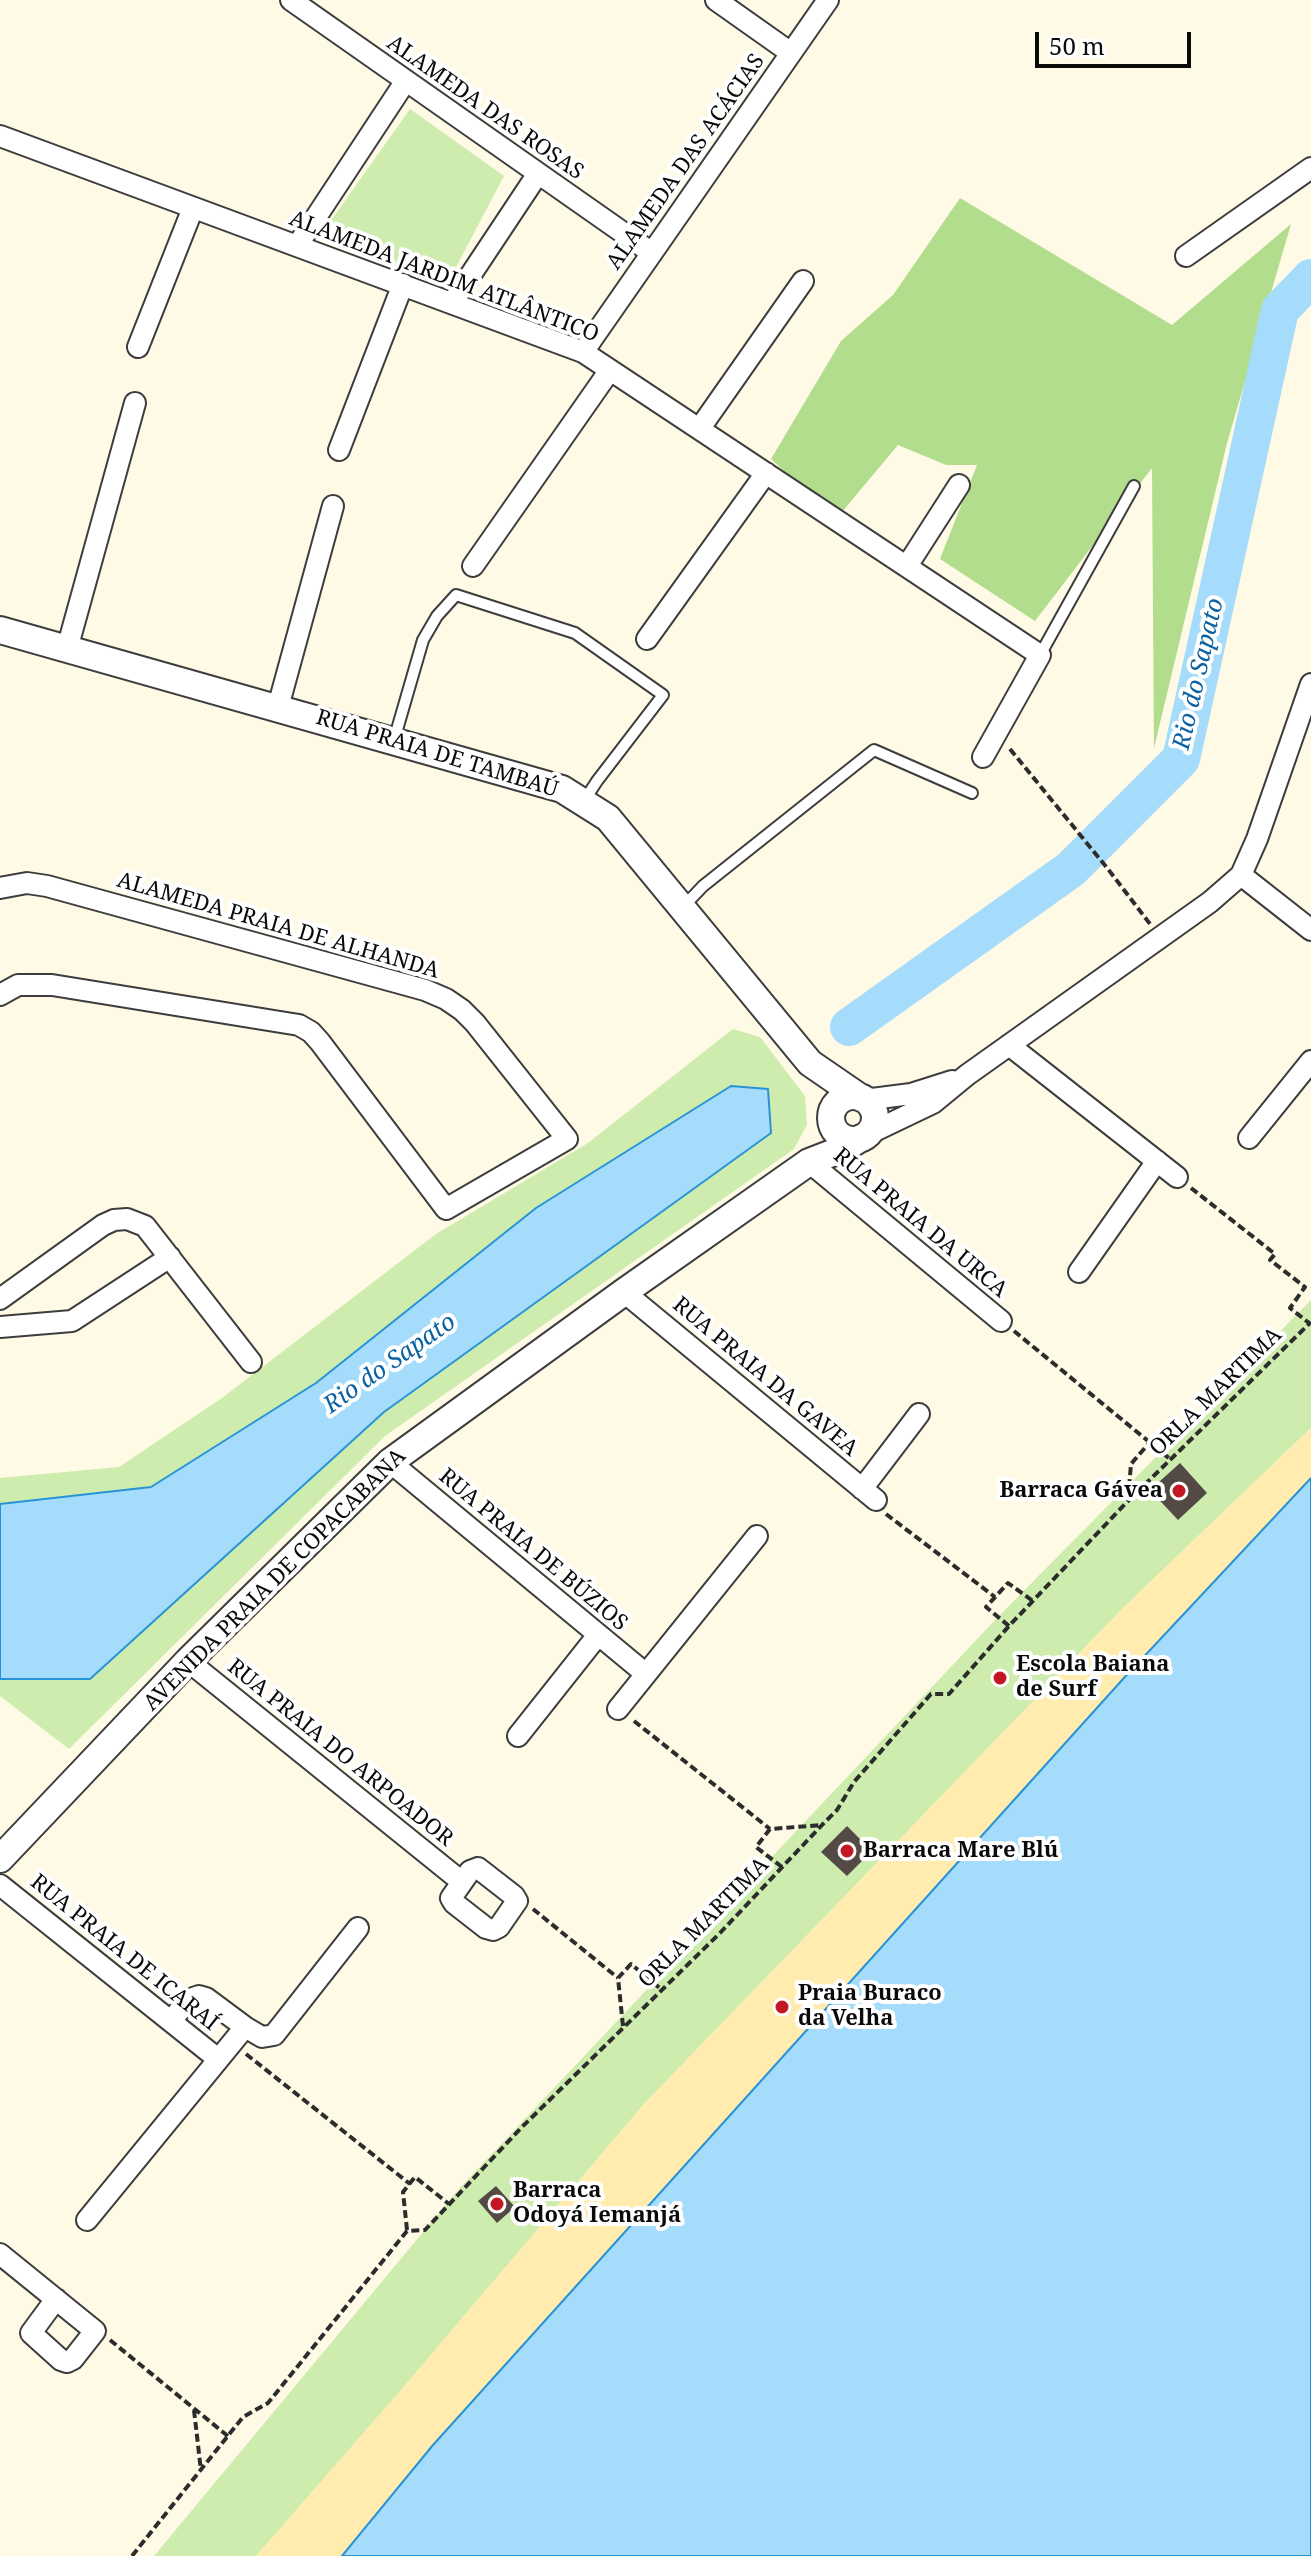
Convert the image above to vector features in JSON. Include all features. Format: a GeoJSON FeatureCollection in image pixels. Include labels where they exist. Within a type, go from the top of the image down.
{"type":"FeatureCollection","features":[{"type":"Feature","properties":{"kind":"street","name":"ALAMEDA DAS ROSAS"},"geometry":{"type":"LineString","coordinates":[[291,0],[652,253]]}},
{"type":"Feature","properties":{"kind":"street"},"geometry":{"type":"LineString","coordinates":[[716,0],[791,53]]}},
{"type":"Feature","properties":{"kind":"street","name":"ALAMEDA DAS ACÁCIAS"},"geometry":{"type":"LineString","coordinates":[[583,352],[828,0]]}},
{"type":"Feature","properties":{"kind":"street"},"geometry":{"type":"LineString","coordinates":[[297,246],[405,82]]}},
{"type":"Feature","properties":{"kind":"street","name":"ALAMEDA JARDIM ATLÂNTICO"},"geometry":{"type":"LineString","coordinates":[[0,136],[583,352],[1040,655]]}},
{"type":"Feature","properties":{"kind":"street"},"geometry":{"type":"LineString","coordinates":[[1186,256],[1311,168]]}},
{"type":"Feature","properties":{"kind":"street"},"geometry":{"type":"LineString","coordinates":[[452,303],[537,175]]}},
{"type":"Feature","properties":{"kind":"street"},"geometry":{"type":"LineString","coordinates":[[138,347],[193,208]]}},
{"type":"Feature","properties":{"kind":"street"},"geometry":{"type":"LineString","coordinates":[[700,428],[803,281]]}},
{"type":"Feature","properties":{"kind":"street"},"geometry":{"type":"LineString","coordinates":[[339,450],[403,284]]}},
{"type":"Feature","properties":{"kind":"street"},"geometry":{"type":"LineString","coordinates":[[473,566],[610,370]]}},
{"type":"Feature","properties":{"kind":"street"},"geometry":{"type":"LineString","coordinates":[[67,649],[135,403]]}},
{"type":"Feature","properties":{"kind":"street"},"geometry":{"type":"LineString","coordinates":[[647,639],[766,473]]}},
{"type":"Feature","properties":{"kind":"street"},"geometry":{"type":"LineString","coordinates":[[907,566],[959,485]]}},
{"type":"Feature","properties":{"kind":"street"},"geometry":{"type":"LineString","coordinates":[[278,707],[333,506]]}},
{"type":"Feature","properties":{"kind":"street","name":"RUA PRAIA DE TAMBAÚ"},"geometry":{"type":"LineString","coordinates":[[0,630],[562,789],[608,818],[810,1063],[863,1099]]}},
{"type":"Feature","properties":{"kind":"street"},"geometry":{"type":"LineString","coordinates":[[983,757],[1040,655]]}},
{"type":"Feature","properties":{"kind":"street","name":"AVENIDA PRAIA DE COPACABANA"},"geometry":{"type":"LineString","coordinates":[[0,1859],[188,1661],[390,1462],[809,1162],[916,1113],[1161,938],[1241,875],[1257,839],[1311,684]]}},
{"type":"Feature","properties":{"kind":"street"},"geometry":{"type":"LineString","coordinates":[[1241,875],[1311,930]]}},
{"type":"Feature","properties":{"kind":"street","name":"ALAMEDA PRAIA DE ALHANDA"},"geometry":{"type":"LineString","coordinates":[[0,888],[27,883],[47,886],[425,990],[446,999],[475,1023],[567,1139],[446,1209],[320,1042],[299,1025],[35,983],[18,985],[0,995]]}},
{"type":"Feature","properties":{"kind":"street"},"geometry":{"type":"LineString","coordinates":[[1009,1045],[1177,1177]]}},
{"type":"Feature","properties":{"kind":"street"},"geometry":{"type":"LineString","coordinates":[[1249,1138],[1311,1061]]}},
{"type":"Feature","properties":{"kind":"street","name":"RUA PRAIA DE TAMBAÚ"},"geometry":{"type":"LineString","coordinates":[[810,1063],[831,1116]]}},
{"type":"Feature","properties":{"kind":"street","name":"AVENIDA PRAIA DE COPACABANA"},"geometry":{"type":"LineString","coordinates":[[863,1099],[922,1091],[967,1075]]}},
{"type":"Feature","properties":{"kind":"street"},"geometry":{"type":"LineString","coordinates":[[845,1098],[863,1099],[870,1105],[875,1118],[870,1132],[863,1137],[847,1139],[840,1136],[831,1124],[836,1105],[845,1098]]}},
{"type":"Feature","properties":{"kind":"street","name":"AVENIDA PRAIA DE COPACABANA"},"geometry":{"type":"LineString","coordinates":[[809,1162],[820,1145],[831,1116]]}},
{"type":"Feature","properties":{"kind":"street"},"geometry":{"type":"LineString","coordinates":[[1079,1272],[1157,1161]]}},
{"type":"Feature","properties":{"kind":"street","name":"RUA PRAIA DA URCA"},"geometry":{"type":"LineString","coordinates":[[809,1162],[1001,1321]]}},
{"type":"Feature","properties":{"kind":"street"},"geometry":{"type":"LineString","coordinates":[[0,1299],[103,1225],[127,1219],[145,1226],[251,1362]]}},
{"type":"Feature","properties":{"kind":"street"},"geometry":{"type":"LineString","coordinates":[[0,1327],[72,1321],[170,1257]]}},
{"type":"Feature","properties":{"kind":"street","name":"RUA PRAIA DA GAVEA"},"geometry":{"type":"LineString","coordinates":[[624,1292],[869,1494]]}},
{"type":"Feature","properties":{"kind":"street"},"geometry":{"type":"LineString","coordinates":[[869,1494],[919,1414]]}},
{"type":"Feature","properties":{"kind":"street","name":"RUA PRAIA DE BÚZIOS"},"geometry":{"type":"LineString","coordinates":[[390,1462],[646,1674]]}},
{"type":"Feature","properties":{"kind":"street"},"geometry":{"type":"LineString","coordinates":[[618,1709],[757,1536]]}},
{"type":"Feature","properties":{"kind":"street"},"geometry":{"type":"LineString","coordinates":[[518,1736],[598,1635]]}},
{"type":"Feature","properties":{"kind":"street","name":"RUA PRAIA DO ARPOADOR"},"geometry":{"type":"LineString","coordinates":[[188,1661],[462,1882]]}},
{"type":"Feature","properties":{"kind":"street"},"geometry":{"type":"LineString","coordinates":[[478,1868],[517,1901],[499,1927],[489,1930],[452,1900],[452,1894],[470,1871],[478,1868]]}},
{"type":"Feature","properties":{"kind":"street","name":"RUA PRAIA DE ICARAÍ"},"geometry":{"type":"LineString","coordinates":[[0,1885],[218,2059]]}},
{"type":"Feature","properties":{"kind":"street"},"geometry":{"type":"LineString","coordinates":[[171,2021],[188,2000],[199,1996],[206,1998],[238,2035],[274,2035],[358,1928]]}},
{"type":"Feature","properties":{"kind":"street"},"geometry":{"type":"LineString","coordinates":[[87,2220],[238,2035]]}},
{"type":"Feature","properties":{"kind":"street"},"geometry":{"type":"LineString","coordinates":[[0,2254],[56,2299],[95,2331],[71,2361],[61,2360],[31,2333],[56,2299]]}},
{"type":"Feature","properties":{"kind":"lane"},"geometry":{"type":"LineString","coordinates":[[1040,655],[1134,486]]}},
{"type":"Feature","properties":{"kind":"lane"},"geometry":{"type":"LineString","coordinates":[[394,740],[423,640],[437,616],[456,595],[575,633],[663,695],[584,802]]}},
{"type":"Feature","properties":{"kind":"lane"},"geometry":{"type":"LineString","coordinates":[[683,907],[703,886],[874,750],[972,793]]}},
{"type":"Feature","properties":{"kind":"path"},"geometry":{"type":"LineString","coordinates":[[997,733],[1161,938]]}},
{"type":"Feature","properties":{"kind":"path"},"geometry":{"type":"LineString","coordinates":[[1177,1177],[1275,1254],[1270,1260],[1305,1287],[1290,1308],[1310,1323]]}},
{"type":"Feature","properties":{"kind":"path"},"geometry":{"type":"LineString","coordinates":[[1001,1321],[1170,1459]]}},
{"type":"Feature","properties":{"kind":"path","name":"ORLA MARTIMA"},"geometry":{"type":"LineString","coordinates":[[132,2556],[243,2417],[268,2403],[407,2231],[425,2230],[521,2128],[662,1990],[837,1810],[854,1782],[931,1694],[949,1694],[1127,1502],[1310,1323]]}},
{"type":"Feature","properties":{"kind":"path"},"geometry":{"type":"LineString","coordinates":[[1127,1502],[1131,1464],[1150,1442]]}},
{"type":"Feature","properties":{"kind":"path"},"geometry":{"type":"LineString","coordinates":[[869,1494],[886,1515],[995,1597]]}},
{"type":"Feature","properties":{"kind":"path"},"geometry":{"type":"LineString","coordinates":[[1009,1626],[986,1607],[1008,1583],[1033,1601]]}},
{"type":"Feature","properties":{"kind":"path"},"geometry":{"type":"LineString","coordinates":[[618,1709],[770,1829],[822,1825]]}},
{"type":"Feature","properties":{"kind":"path"},"geometry":{"type":"LineString","coordinates":[[770,1829],[756,1847],[782,1867]]}},
{"type":"Feature","properties":{"kind":"path"},"geometry":{"type":"LineString","coordinates":[[517,1901],[527,1903],[618,1978],[623,2026]]}},
{"type":"Feature","properties":{"kind":"path"},"geometry":{"type":"LineString","coordinates":[[618,1978],[631,1964],[662,1990]]}},
{"type":"Feature","properties":{"kind":"path"},"geometry":{"type":"LineString","coordinates":[[238,2035],[410,2184]]}},
{"type":"Feature","properties":{"kind":"path"},"geometry":{"type":"LineString","coordinates":[[407,2231],[403,2192],[415,2177],[449,2204]]}},
{"type":"Feature","properties":{"kind":"path"},"geometry":{"type":"LineString","coordinates":[[95,2331],[229,2437]]}},
{"type":"Feature","properties":{"kind":"path"},"geometry":{"type":"LineString","coordinates":[[193,2409],[201,2471]]}},
{"type":"Feature","properties":{"kind":"green space"},"geometry":{"type":"Polygon","coordinates":[[[410,109],[504,176],[444,290],[320,236],[410,109]]]}},
{"type":"Feature","properties":{"kind":"green space"},"geometry":{"type":"Polygon","coordinates":[[[960,198],[1172,325],[1291,224],[1227,443],[1154,748],[1152,468],[1035,621],[940,559],[977,465],[946,465],[898,445],[836,519],[771,459],[841,341],[893,295],[960,198]]]}},
{"type":"Feature","properties":{"kind":"green space"},"geometry":{"type":"Polygon","coordinates":[[[733,1029],[760,1037],[805,1096],[807,1125],[794,1149],[385,1436],[69,1749],[0,1696],[0,1478],[119,1467],[222,1398],[436,1234],[588,1143],[733,1029]]]}},
{"type":"Feature","properties":{"kind":"green space"},"geometry":{"type":"Polygon","coordinates":[[[1311,1300],[1311,1428],[1124,1607],[645,2103],[256,2556],[154,2556],[458,2190],[996,1619],[1311,1300]]]}},
{"type":"Feature","properties":{"kind":"sand","name":"Praia Buraco da Velha"},"geometry":{"type":"Polygon","coordinates":[[[1311,1428],[1311,1478],[1123,1679],[433,2445],[342,2556],[256,2556],[645,2103],[1124,1607],[1311,1428]]]}},
{"type":"Feature","properties":{"kind":"water"},"geometry":{"type":"Polygon","coordinates":[[[731,1086],[768,1089],[771,1133],[384,1412],[90,1679],[0,1679],[0,1504],[151,1487],[316,1383],[536,1208],[731,1086]]]}},
{"type":"Feature","properties":{"kind":"water"},"geometry":{"type":"Polygon","coordinates":[[[1311,1478],[1311,2556],[342,2556],[433,2445],[1123,1679],[1311,1478]]]}},
{"type":"Feature","properties":{"kind":"building","name":"Barraca Gávea"},"geometry":{"type":"Polygon","coordinates":[[[1180,1463],[1207,1493],[1178,1520],[1150,1490],[1180,1463]]]}},
{"type":"Feature","properties":{"kind":"building","name":"Barraca Mare Blú"},"geometry":{"type":"Polygon","coordinates":[[[847,1826],[872,1851],[847,1876],[821,1852],[847,1826]]]}},
{"type":"Feature","properties":{"kind":"building","name":"Barraca Odoyá Iemanjá"},"geometry":{"type":"Polygon","coordinates":[[[496,2186],[515,2207],[497,2223],[478,2201],[496,2186]]]}},
{"type":"Feature","properties":{"kind":"waterway","name":"Rio do Sapato"},"geometry":{"type":"LineString","coordinates":[[849,1027],[1071,869],[1181,759],[1280,310],[1311,278]]}},
{"type":"Feature","properties":{"kind":"place","name":"Barraca Gávea"},"geometry":{"type":"Point","coordinates":[1179,1491]}},
{"type":"Feature","properties":{"kind":"place","name":"Escola Baiana de Surf"},"geometry":{"type":"Point","coordinates":[1000,1678]}},
{"type":"Feature","properties":{"kind":"place","name":"Barraca Mare Blú"},"geometry":{"type":"Point","coordinates":[847,1851]}},
{"type":"Feature","properties":{"kind":"place","name":"Praia Buraco da Velha"},"geometry":{"type":"Point","coordinates":[782,2007]}},
{"type":"Feature","properties":{"kind":"place","name":"Barraca Odoyá Iemanjá"},"geometry":{"type":"Point","coordinates":[497,2204]}}]}
